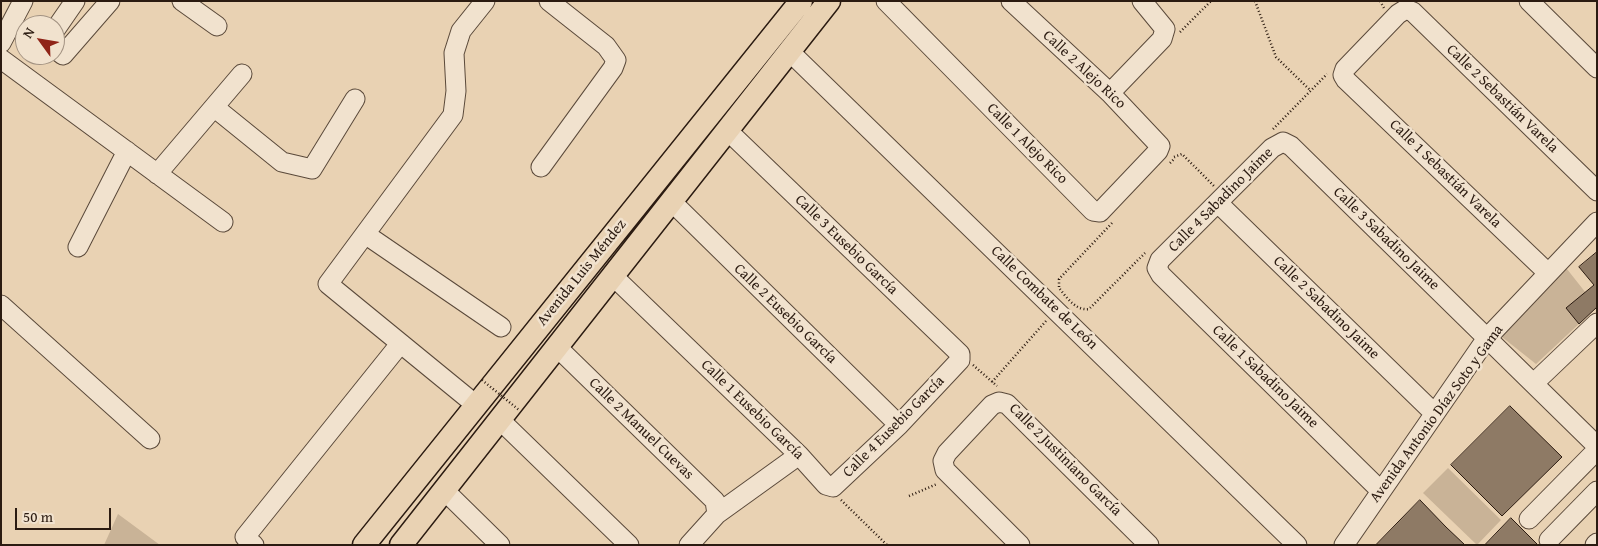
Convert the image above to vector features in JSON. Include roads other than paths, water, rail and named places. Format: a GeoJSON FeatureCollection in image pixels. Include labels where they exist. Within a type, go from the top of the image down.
{"type":"FeatureCollection","features":[{"type":"Feature","properties":{"kind":"main road","name":"Avenida Luis Méndez"},"geometry":{"type":"LineString","coordinates":[[364,545],[801,1]]}},
{"type":"Feature","properties":{"kind":"main road","name":"Avenida Luis Méndez"},"geometry":{"type":"LineString","coordinates":[[401,545],[510,415],[558,348],[829,1]]}},
{"type":"Feature","properties":{"kind":"street"},"geometry":{"type":"LineString","coordinates":[[21,15],[23,1]]}},
{"type":"Feature","properties":{"kind":"street"},"geometry":{"type":"LineString","coordinates":[[65,16],[75,1]]}},
{"type":"Feature","properties":{"kind":"street"},"geometry":{"type":"LineString","coordinates":[[65,53],[110,1]]}},
{"type":"Feature","properties":{"kind":"street"},"geometry":{"type":"LineString","coordinates":[[476,405],[328,284],[453,115],[456,91],[454,53],[461,32],[485,1]]}},
{"type":"Feature","properties":{"kind":"street"},"geometry":{"type":"LineString","coordinates":[[541,167],[613,68],[616,60],[606,46],[549,1]]}},
{"type":"Feature","properties":{"kind":"street","name":"Calle 1 Alejo Rico"},"geometry":{"type":"LineString","coordinates":[[886,1],[1093,211],[1100,212],[1158,151],[1160,146],[1155,139]]}},
{"type":"Feature","properties":{"kind":"street","name":"Calle 2 Alejo Rico"},"geometry":{"type":"LineString","coordinates":[[1011,1],[1110,93],[1155,139]]}},
{"type":"Feature","properties":{"kind":"street"},"geometry":{"type":"LineString","coordinates":[[1110,93],[1162,39],[1166,28],[1142,1]]}},
{"type":"Feature","properties":{"kind":"street"},"geometry":{"type":"LineString","coordinates":[[1529,1],[1597,68]]}},
{"type":"Feature","properties":{"kind":"street"},"geometry":{"type":"LineString","coordinates":[[186,2],[217,26]]}},
{"type":"Feature","properties":{"kind":"street","name":"Calle 1 Sebastián Varela"},"geometry":{"type":"LineString","coordinates":[[1406,9],[1398,14],[1345,69],[1343,75],[1548,272]]}},
{"type":"Feature","properties":{"kind":"street","name":"Calle 2 Sebastián Varela"},"geometry":{"type":"LineString","coordinates":[[1406,9],[1413,12],[1597,191]]}},
{"type":"Feature","properties":{"kind":"street"},"geometry":{"type":"LineString","coordinates":[[1,43],[15,28]]}},
{"type":"Feature","properties":{"kind":"street","name":"Calle Combate de León"},"geometry":{"type":"LineString","coordinates":[[790,52],[1297,545]]}},
{"type":"Feature","properties":{"kind":"street"},"geometry":{"type":"LineString","coordinates":[[1,59],[223,222]]}},
{"type":"Feature","properties":{"kind":"street"},"geometry":{"type":"LineString","coordinates":[[157,174],[242,74]]}},
{"type":"Feature","properties":{"kind":"street"},"geometry":{"type":"LineString","coordinates":[[214,107],[282,162],[312,169],[356,99]]}},
{"type":"Feature","properties":{"kind":"street","name":"Calle 3 Eusebio García"},"geometry":{"type":"LineString","coordinates":[[728,131],[960,357]]}},
{"type":"Feature","properties":{"kind":"street","name":"Calle 4 Sabadino Jaime"},"geometry":{"type":"LineString","coordinates":[[1155,254],[1215,194],[1282,142]]}},
{"type":"Feature","properties":{"kind":"street","name":"Calle 3 Sabadino Jaime"},"geometry":{"type":"LineString","coordinates":[[1282,142],[1291,146],[1597,446]]}},
{"type":"Feature","properties":{"kind":"street"},"geometry":{"type":"LineString","coordinates":[[78,246],[127,151]]}},
{"type":"Feature","properties":{"kind":"street","name":"Calle 2 Sabadino Jaime"},"geometry":{"type":"LineString","coordinates":[[1215,194],[1434,413]]}},
{"type":"Feature","properties":{"kind":"street","name":"Calle 2 Eusebio García"},"geometry":{"type":"LineString","coordinates":[[672,202],[899,425]]}},
{"type":"Feature","properties":{"kind":"street","name":"Avenida Antonio Díaz Soto y Gama"},"geometry":{"type":"LineString","coordinates":[[1344,545],[1487,338],[1597,222]]}},
{"type":"Feature","properties":{"kind":"street"},"geometry":{"type":"LineString","coordinates":[[365,234],[501,326]]}},
{"type":"Feature","properties":{"kind":"street","name":"Calle 1 Sabadino Jaime"},"geometry":{"type":"LineString","coordinates":[[1155,254],[1157,268],[1161,276],[1381,491]]}},
{"type":"Feature","properties":{"kind":"street","name":"Calle 1 Eusebio García"},"geometry":{"type":"LineString","coordinates":[[614,278],[799,456],[826,485]]}},
{"type":"Feature","properties":{"kind":"street"},"geometry":{"type":"LineString","coordinates":[[1,305],[150,440]]}},
{"type":"Feature","properties":{"kind":"street"},"geometry":{"type":"LineString","coordinates":[[1534,383],[1597,323]]}},
{"type":"Feature","properties":{"kind":"street"},"geometry":{"type":"LineString","coordinates":[[254,545],[245,538],[400,344]]}},
{"type":"Feature","properties":{"kind":"street","name":"Calle 2 Manuel Cuevas"},"geometry":{"type":"LineString","coordinates":[[558,348],[715,501],[717,514]]}},
{"type":"Feature","properties":{"kind":"street","name":"Calle 4 Eusebio García"},"geometry":{"type":"LineString","coordinates":[[826,485],[833,487],[899,425],[960,357]]}},
{"type":"Feature","properties":{"kind":"street","name":"Calle 2 Justiniano García"},"geometry":{"type":"LineString","coordinates":[[1020,545],[949,474],[943,461],[947,453],[992,406],[999,402],[1007,404],[1149,545]]}},
{"type":"Feature","properties":{"kind":"street"},"geometry":{"type":"LineString","coordinates":[[510,415],[629,545]]}},
{"type":"Feature","properties":{"kind":"street"},"geometry":{"type":"LineString","coordinates":[[1529,519],[1597,450]]}},
{"type":"Feature","properties":{"kind":"street"},"geometry":{"type":"LineString","coordinates":[[689,545],[717,514],[799,456]]}},
{"type":"Feature","properties":{"kind":"street"},"geometry":{"type":"LineString","coordinates":[[1549,540],[1597,489],[1578,470]]}},
{"type":"Feature","properties":{"kind":"street"},"geometry":{"type":"LineString","coordinates":[[445,491],[500,545]]}}]}
